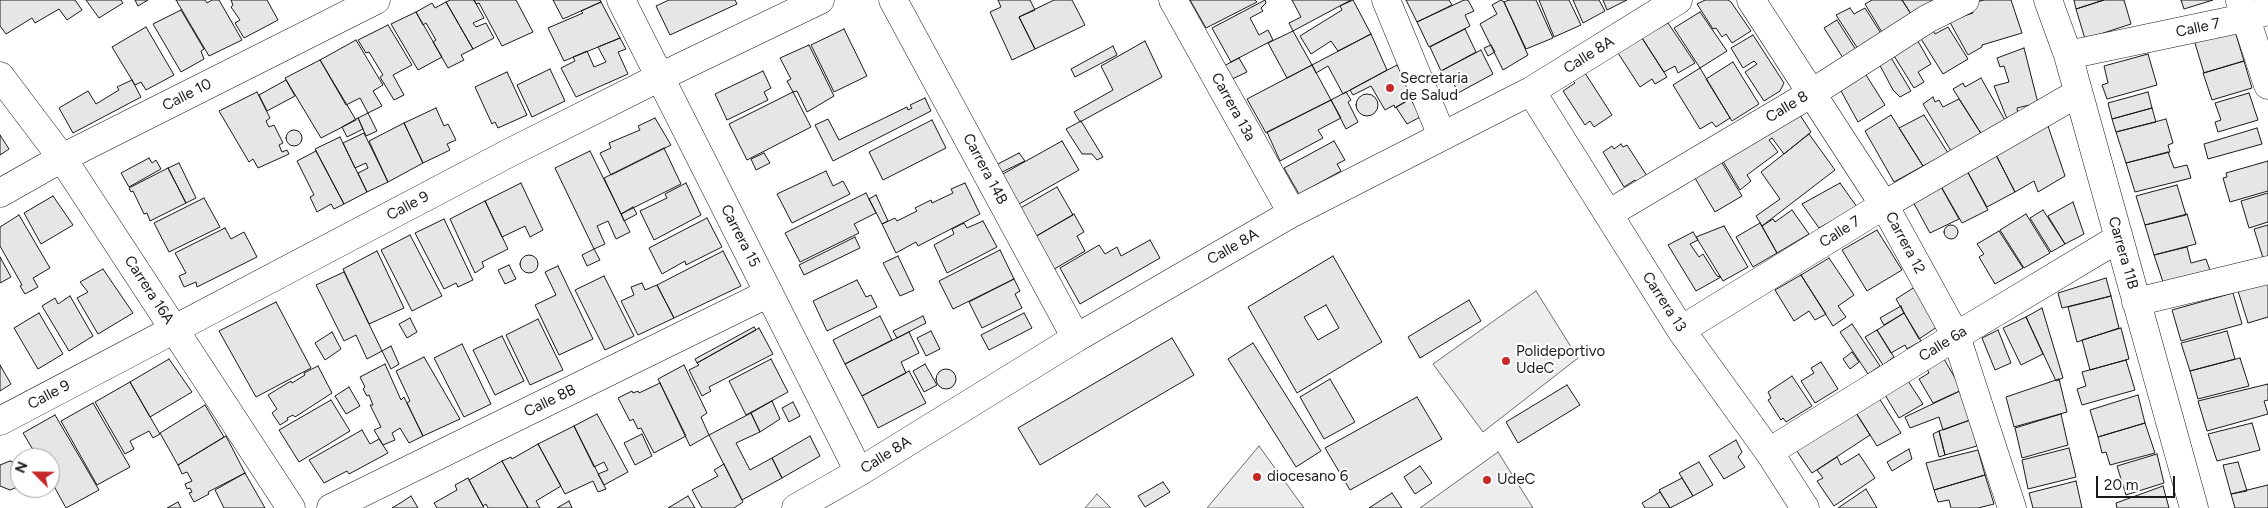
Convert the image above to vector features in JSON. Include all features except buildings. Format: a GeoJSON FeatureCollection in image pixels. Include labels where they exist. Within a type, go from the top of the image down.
{"type":"FeatureCollection","features":[{"type":"Feature","properties":{"kind":"street","name":"Calle 10"},"geometry":{"type":"LineString","coordinates":[[0,193],[62,158],[376,0]]}},
{"type":"Feature","properties":{"kind":"street","name":"Carrera 15"},"geometry":{"type":"LineString","coordinates":[[621,0],[859,472]]}},
{"type":"Feature","properties":{"kind":"street","name":"Calle 9"},"geometry":{"type":"LineString","coordinates":[[0,421],[509,153],[660,77],[820,0]]}},
{"type":"Feature","properties":{"kind":"street","name":"Carrera 14B"},"geometry":{"type":"LineString","coordinates":[[893,0],[1076,338]]}},
{"type":"Feature","properties":{"kind":"street","name":"Carrera 13a"},"geometry":{"type":"LineString","coordinates":[[1173,0],[1292,213]]}},
{"type":"Feature","properties":{"kind":"street"},"geometry":{"type":"LineString","coordinates":[[1386,0],[1442,136]]}},
{"type":"Feature","properties":{"kind":"street","name":"Calle 8A"},"geometry":{"type":"LineString","coordinates":[[796,508],[859,472],[1076,338],[1292,213],[1530,91],[1678,0]]}},
{"type":"Feature","properties":{"kind":"street","name":"Carrera 12"},"geometry":{"type":"LineString","coordinates":[[1751,0],[1884,205],[1956,336],[2012,508]]}},
{"type":"Feature","properties":{"kind":"street","name":"Calle 8"},"geometry":{"type":"LineString","coordinates":[[1608,214],[1812,92],[1927,19],[1965,0]]}},
{"type":"Feature","properties":{"kind":"street","name":"Carrera 11B"},"geometry":{"type":"LineString","coordinates":[[2048,0],[2068,55],[2194,508]]}},
{"type":"Feature","properties":{"kind":"street"},"geometry":{"type":"LineString","coordinates":[[2251,10],[2268,85]]}},
{"type":"Feature","properties":{"kind":"street","name":"Calle 7"},"geometry":{"type":"LineString","coordinates":[[2068,55],[2251,10]]}},
{"type":"Feature","properties":{"kind":"street","name":"Carrera 16A"},"geometry":{"type":"LineString","coordinates":[[0,76],[62,158],[291,508]]}},
{"type":"Feature","properties":{"kind":"street","name":"Carrera 13"},"geometry":{"type":"LineString","coordinates":[[1530,91],[1681,330],[1769,452],[1805,508]]}},
{"type":"Feature","properties":{"kind":"street","name":"Calle 7"},"geometry":{"type":"LineString","coordinates":[[1681,330],[1884,205],[2078,93]]}},
{"type":"Feature","properties":{"kind":"street","name":"Calle 6a"},"geometry":{"type":"LineString","coordinates":[[1769,452],[2119,238]]}},
{"type":"Feature","properties":{"kind":"street"},"geometry":{"type":"LineString","coordinates":[[2136,302],[2268,270]]}},
{"type":"Feature","properties":{"kind":"street","name":"Calle 8B"},"geometry":{"type":"LineString","coordinates":[[331,508],[769,293]]}},
{"type":"Feature","properties":{"kind":"shaded area","name":"Polideportivo UdeC"},"geometry":{"type":"Polygon","coordinates":[[[1536,291],[1578,358],[1483,432],[1433,364],[1536,291]]]}},
{"type":"Feature","properties":{"kind":"shaded area","name":"diocesano 6"},"geometry":{"type":"Polygon","coordinates":[[[1259,446],[1304,508],[1207,508],[1259,446]]]}},
{"type":"Feature","properties":{"kind":"shaded area","name":"UdeC"},"geometry":{"type":"Polygon","coordinates":[[[1498,452],[1533,508],[1420,508],[1498,452]]]}},
{"type":"Feature","properties":{"kind":"shaded area"},"geometry":{"type":"Polygon","coordinates":[[[1097,494],[1111,508],[1085,508],[1097,494]]]}},
{"type":"Feature","properties":{"kind":"place","name":"Secretaria de Salud"},"geometry":{"type":"Point","coordinates":[1390,88]}},
{"type":"Feature","properties":{"kind":"place","name":"Polideportivo UdeC"},"geometry":{"type":"Point","coordinates":[1506,361]}},
{"type":"Feature","properties":{"kind":"place","name":"diocesano 6"},"geometry":{"type":"Point","coordinates":[1257,477]}},
{"type":"Feature","properties":{"kind":"place","name":"UdeC"},"geometry":{"type":"Point","coordinates":[1487,480]}}]}
